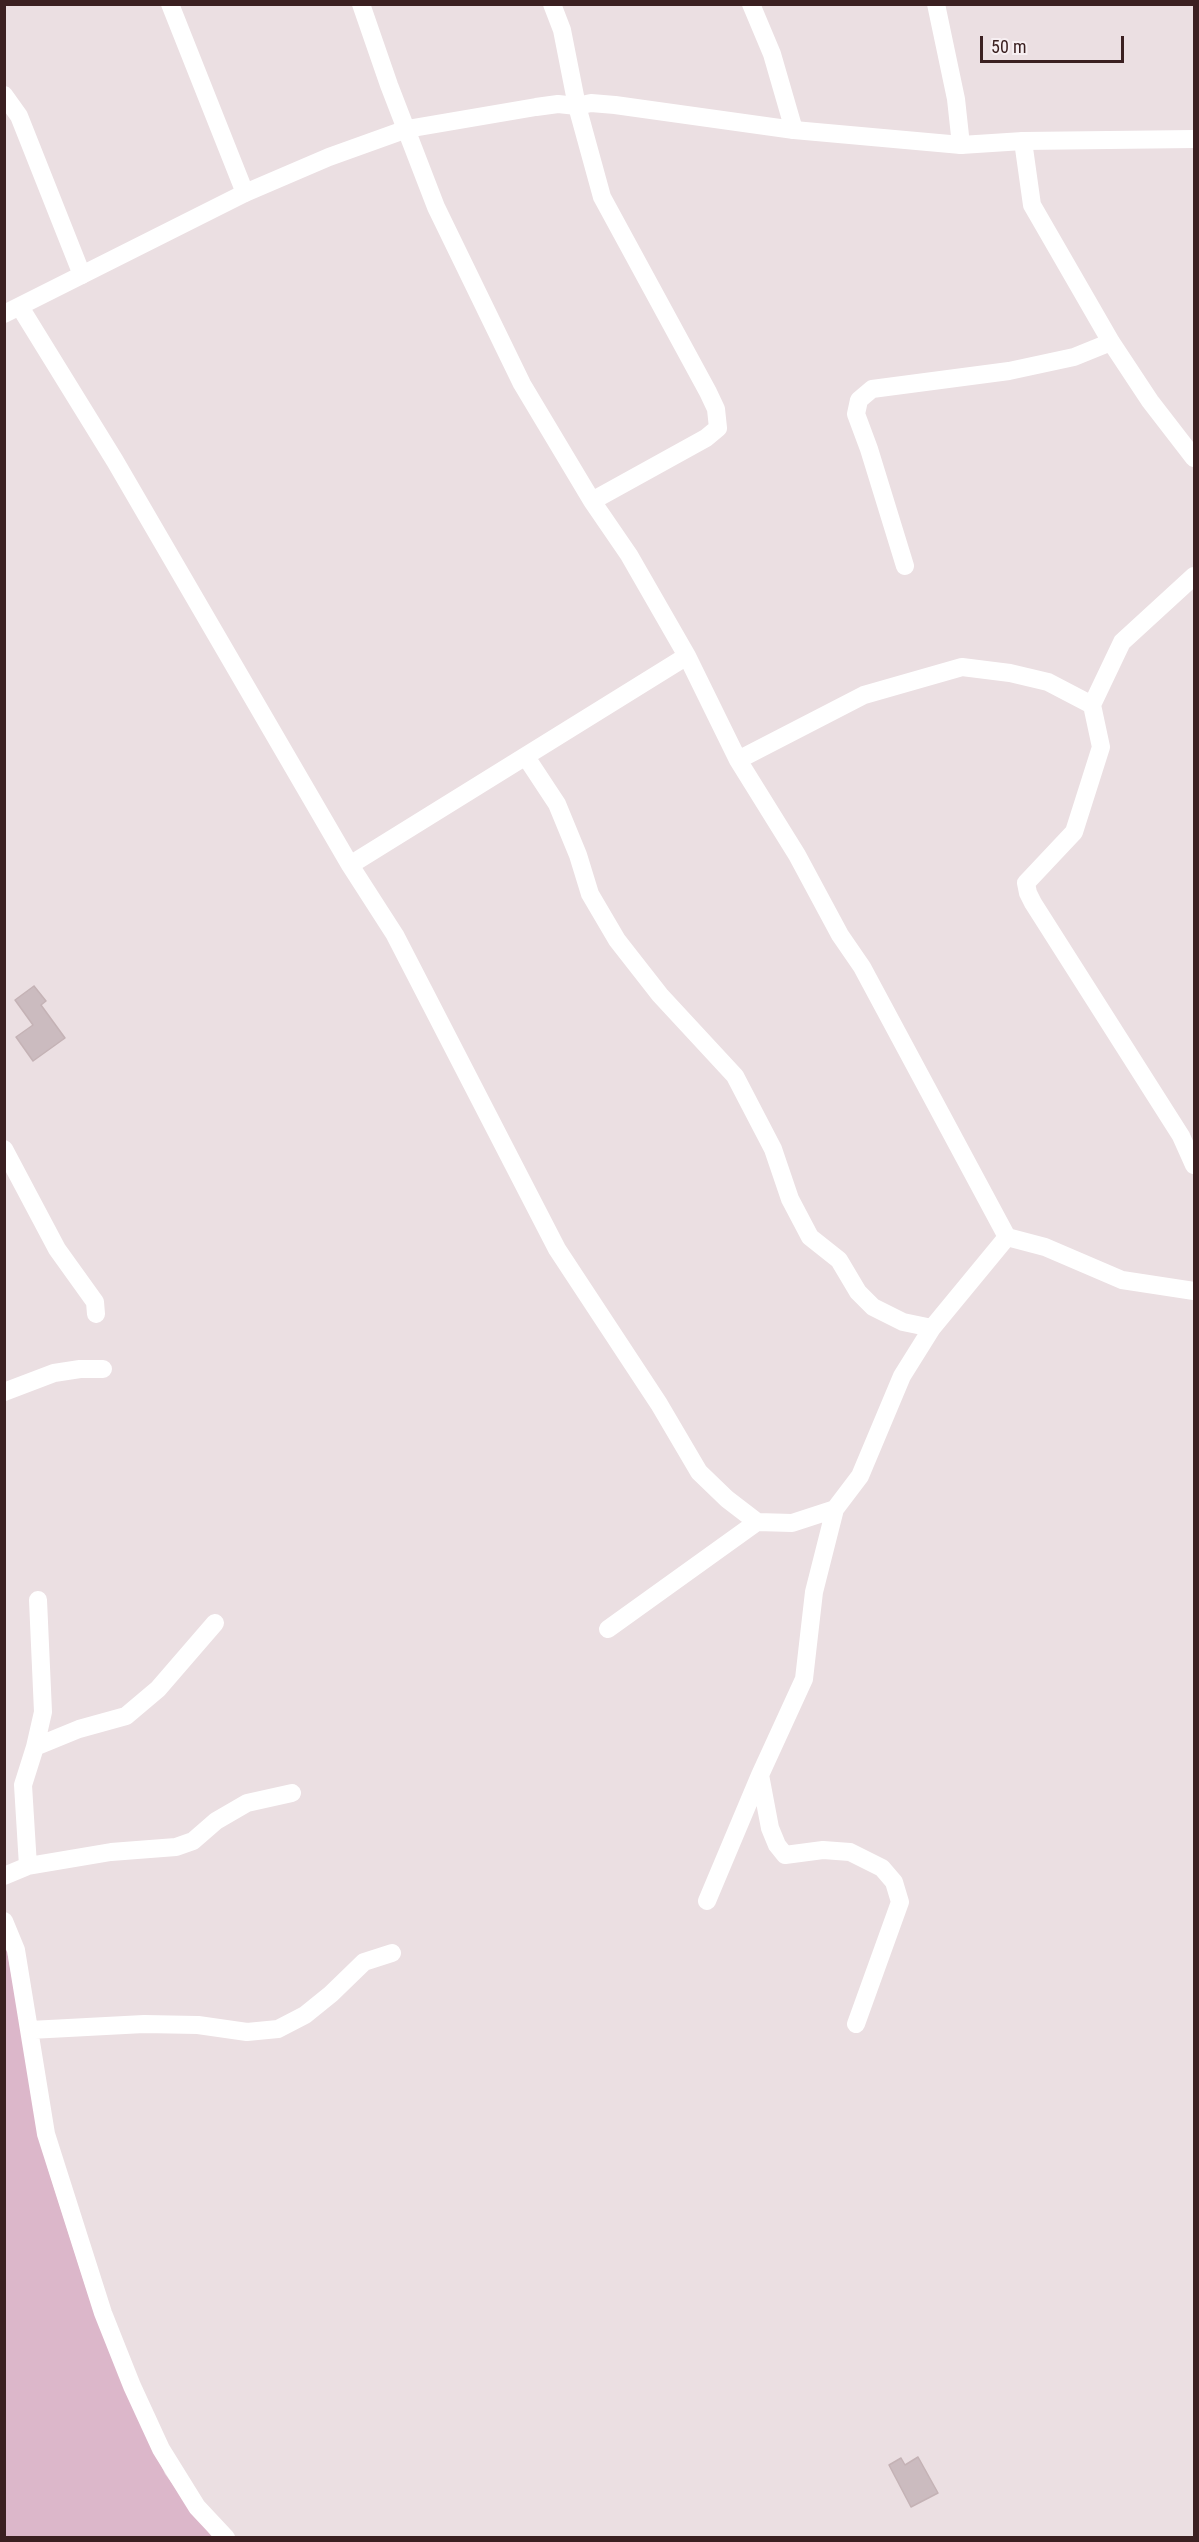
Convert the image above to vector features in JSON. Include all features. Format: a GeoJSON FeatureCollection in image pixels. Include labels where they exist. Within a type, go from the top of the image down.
{"type":"FeatureCollection","features":[{"type":"Feature","properties":{"kind":"street"},"geometry":{"type":"LineString","coordinates":[[170,4],[245,193]]}},
{"type":"Feature","properties":{"kind":"street"},"geometry":{"type":"LineString","coordinates":[[361,4],[389,85],[436,207],[522,384],[592,501],[629,555],[687,656],[738,760],[796,855],[840,935],[862,967],[1007,1237],[1045,1247],[1122,1280],[1194,1291]]}},
{"type":"Feature","properties":{"kind":"street"},"geometry":{"type":"LineString","coordinates":[[552,4],[562,30],[577,106],[602,197],[708,392],[716,409],[718,429],[706,438],[592,501]]}},
{"type":"Feature","properties":{"kind":"street"},"geometry":{"type":"LineString","coordinates":[[751,4],[772,54],[794,130]]}},
{"type":"Feature","properties":{"kind":"street"},"geometry":{"type":"LineString","coordinates":[[936,4],[957,99],[961,145]]}},
{"type":"Feature","properties":{"kind":"street"},"geometry":{"type":"LineString","coordinates":[[4,94],[19,116],[82,275]]}},
{"type":"Feature","properties":{"kind":"street"},"geometry":{"type":"LineString","coordinates":[[835,1509],[792,1523],[757,1522],[727,1499],[699,1472],[659,1404],[557,1249],[394,935],[350,865],[115,461],[12,310],[245,193],[329,157],[407,129],[536,107],[577,106],[591,103],[615,105],[794,130],[961,145],[1023,141],[1194,139]]}},
{"type":"Feature","properties":{"kind":"street"},"geometry":{"type":"LineString","coordinates":[[1023,141],[1032,205],[1111,342],[1150,401],[1194,458]]}},
{"type":"Feature","properties":{"kind":"street"},"geometry":{"type":"LineString","coordinates":[[905,566],[856,414],[858,400],[872,389],[1009,371],[1074,357],[1111,342]]}},
{"type":"Feature","properties":{"kind":"street"},"geometry":{"type":"LineString","coordinates":[[1194,576],[1122,642],[1092,705],[1101,747],[1074,832],[1026,883],[1028,893],[1181,1136],[1194,1164]]}},
{"type":"Feature","properties":{"kind":"street"},"geometry":{"type":"LineString","coordinates":[[350,865],[687,656]]}},
{"type":"Feature","properties":{"kind":"street"},"geometry":{"type":"LineString","coordinates":[[738,760],[864,695],[962,667],[1010,673],[1048,682],[1092,705]]}},
{"type":"Feature","properties":{"kind":"street"},"geometry":{"type":"LineString","coordinates":[[526,757],[557,804],[578,855],[590,894],[617,940],[660,994],[735,1076],[773,1149],[790,1199],[810,1237],[839,1260],[858,1292],[873,1307],[903,1323],[932,1328]]}},
{"type":"Feature","properties":{"kind":"street"},"geometry":{"type":"LineString","coordinates":[[4,1149],[57,1249],[95,1302],[96,1314]]}},
{"type":"Feature","properties":{"kind":"street"},"geometry":{"type":"LineString","coordinates":[[707,1901],[760,1775],[804,1679],[814,1592],[835,1509],[860,1476],[902,1376],[932,1328],[1007,1237]]}},
{"type":"Feature","properties":{"kind":"street"},"geometry":{"type":"LineString","coordinates":[[4,1392],[54,1373],[80,1369],[103,1369]]}},
{"type":"Feature","properties":{"kind":"street"},"geometry":{"type":"LineString","coordinates":[[608,1629],[757,1522]]}},
{"type":"Feature","properties":{"kind":"street"},"geometry":{"type":"LineString","coordinates":[[28,1866],[23,1785],[43,1712],[38,1600]]}},
{"type":"Feature","properties":{"kind":"street"},"geometry":{"type":"LineString","coordinates":[[35,1747],[79,1729],[126,1716],[158,1689],[215,1623]]}},
{"type":"Feature","properties":{"kind":"street"},"geometry":{"type":"LineString","coordinates":[[760,1775],[770,1828],[777,1845],[785,1855],[823,1850],[850,1852],[882,1868],[894,1882],[900,1902],[856,2024]]}},
{"type":"Feature","properties":{"kind":"street"},"geometry":{"type":"LineString","coordinates":[[4,1876],[28,1866],[111,1852],[176,1847],[193,1841],[216,1821],[247,1803],[292,1793]]}},
{"type":"Feature","properties":{"kind":"street"},"geometry":{"type":"LineString","coordinates":[[4,1921],[16,1950],[46,2134],[103,2313],[132,2386],[161,2449],[197,2507],[226,2538]]}},
{"type":"Feature","properties":{"kind":"street"},"geometry":{"type":"LineString","coordinates":[[30,2030],[144,2024],[198,2025],[247,2032],[278,2029],[305,2015],[364,1962],[392,1953]]}},
{"type":"Feature","properties":{"kind":"shaded area"},"geometry":{"type":"Polygon","coordinates":[[[4,1935],[46,2162],[88,2294],[165,2474],[212,2537],[5,2537],[4,1935]]]}},
{"type":"Feature","properties":{"kind":"building"},"geometry":{"type":"Polygon","coordinates":[[[34,986],[46,1001],[41,1005],[65,1038],[33,1061],[16,1037],[33,1025],[15,1000],[34,986]]]}},
{"type":"Feature","properties":{"kind":"building"},"geometry":{"type":"Polygon","coordinates":[[[918,2457],[938,2493],[911,2507],[889,2465],[901,2458],[905,2465],[918,2457]]]}}]}
